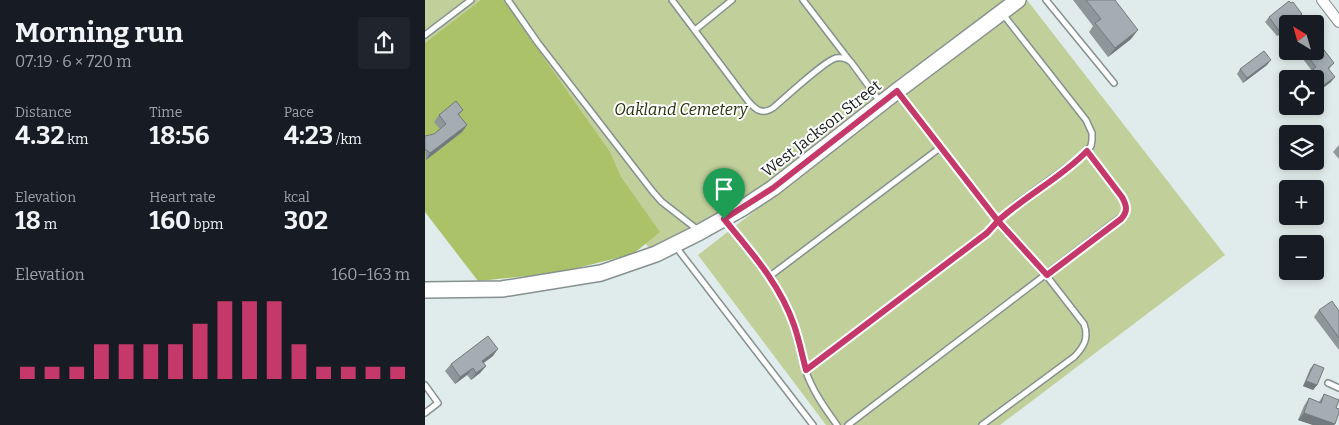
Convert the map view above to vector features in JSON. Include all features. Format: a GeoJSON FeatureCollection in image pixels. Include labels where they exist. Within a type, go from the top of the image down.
{"type":"FeatureCollection","features":[{"type":"Feature","properties":{"kind":"street","name":"West Jackson Street"},"geometry":{"type":"LineString","coordinates":[[425,290],[502,289],[554,282],[601,273],[656,254],[675,245],[724,219],[773,188],[881,103],[1018,0]]}},
{"type":"Feature","properties":{"kind":"street"},"geometry":{"type":"LineString","coordinates":[[1322,0],[1339,22]]}},
{"type":"Feature","properties":{"kind":"lane"},"geometry":{"type":"LineString","coordinates":[[425,35],[471,0]]}},
{"type":"Feature","properties":{"kind":"lane"},"geometry":{"type":"LineString","coordinates":[[508,0],[653,192],[662,202],[700,232]]}},
{"type":"Feature","properties":{"kind":"lane"},"geometry":{"type":"LineString","coordinates":[[672,0],[753,106],[763,112],[773,108],[832,60],[843,58],[851,62]]}},
{"type":"Feature","properties":{"kind":"lane"},"geometry":{"type":"LineString","coordinates":[[695,30],[732,0]]}},
{"type":"Feature","properties":{"kind":"lane"},"geometry":{"type":"LineString","coordinates":[[803,0],[881,103]]}},
{"type":"Feature","properties":{"kind":"lane"},"geometry":{"type":"LineString","coordinates":[[1046,0],[1114,83]]}},
{"type":"Feature","properties":{"kind":"lane"},"geometry":{"type":"LineString","coordinates":[[806,370],[987,233],[1015,205],[1068,168],[1087,151],[1092,140],[1092,133],[1086,120],[1002,12]]}},
{"type":"Feature","properties":{"kind":"lane"},"geometry":{"type":"LineString","coordinates":[[897,91],[998,221],[1047,275],[1084,324],[1086,331],[1083,346],[1073,357],[982,425]]}},
{"type":"Feature","properties":{"kind":"lane"},"geometry":{"type":"LineString","coordinates":[[769,276],[941,147]]}},
{"type":"Feature","properties":{"kind":"lane"},"geometry":{"type":"LineString","coordinates":[[848,425],[1125,214],[1126,204],[1122,197],[1087,151]]}},
{"type":"Feature","properties":{"kind":"lane"},"geometry":{"type":"LineString","coordinates":[[724,219],[769,276],[787,308],[794,325],[806,370],[819,399],[837,425]]}},
{"type":"Feature","properties":{"kind":"lane"},"geometry":{"type":"LineString","coordinates":[[675,245],[813,425]]}},
{"type":"Feature","properties":{"kind":"lane"},"geometry":{"type":"LineString","coordinates":[[1328,384],[1339,388]]}},
{"type":"Feature","properties":{"kind":"lane"},"geometry":{"type":"LineString","coordinates":[[425,385],[438,403],[425,413]]}},
{"type":"Feature","properties":{"kind":"green space","name":"Oakland Cemetery"},"geometry":{"type":"Polygon","coordinates":[[[425,0],[1008,0],[771,183],[720,212],[649,248],[484,31],[425,76],[425,0]]]}},
{"type":"Feature","properties":{"kind":"green space"},"geometry":{"type":"Polygon","coordinates":[[[481,0],[503,0],[610,152],[621,177],[660,232],[633,254],[557,273],[478,281],[425,212],[425,43],[481,0]]]}},
{"type":"Feature","properties":{"kind":"green space"},"geometry":{"type":"Polygon","coordinates":[[[1027,0],[1225,255],[1000,425],[826,425],[698,255],[1027,0]]]}},
{"type":"Feature","properties":{"kind":"building"},"geometry":{"type":"Polygon","coordinates":[[[1086,0],[1115,0],[1138,30],[1115,48],[1095,23],[1101,19],[1086,0]]]}},
{"type":"Feature","properties":{"kind":"building"},"geometry":{"type":"Polygon","coordinates":[[[1289,1],[1293,2],[1302,14],[1279,15],[1279,31],[1269,17],[1289,1]]]}},
{"type":"Feature","properties":{"kind":"building"},"geometry":{"type":"Polygon","coordinates":[[[1324,50],[1334,63],[1328,68],[1335,77],[1324,85],[1324,70],[1314,70],[1316,67],[1311,60],[1324,60],[1324,50]]]}},
{"type":"Feature","properties":{"kind":"building"},"geometry":{"type":"Polygon","coordinates":[[[1264,51],[1271,60],[1247,78],[1240,69],[1264,51]]]}},
{"type":"Feature","properties":{"kind":"building"},"geometry":{"type":"Polygon","coordinates":[[[456,101],[463,110],[458,114],[467,125],[430,153],[425,150],[425,136],[434,134],[446,124],[439,115],[456,101]]]}},
{"type":"Feature","properties":{"kind":"building"},"geometry":{"type":"Polygon","coordinates":[[[1332,301],[1339,311],[1339,338],[1319,310],[1332,301]]]}},
{"type":"Feature","properties":{"kind":"building"},"geometry":{"type":"Polygon","coordinates":[[[488,336],[498,349],[482,361],[486,366],[476,373],[473,368],[460,377],[451,364],[488,336]]]}},
{"type":"Feature","properties":{"kind":"building"},"geometry":{"type":"Polygon","coordinates":[[[1314,364],[1324,368],[1317,385],[1306,381],[1314,364]]]}},
{"type":"Feature","properties":{"kind":"building"},"geometry":{"type":"Polygon","coordinates":[[[1324,394],[1339,400],[1336,408],[1339,409],[1339,413],[1335,424],[1304,413],[1309,398],[1321,403],[1324,394]]]}},
{"type":"Feature","properties":{"kind":"route"},"geometry":{"type":"LineString","coordinates":[[724,219],[769,276],[779,292],[794,325],[806,370],[987,233],[998,221],[1047,275],[1121,219],[1127,210],[1122,197],[1087,151],[1068,168],[1015,205],[998,221],[897,91],[773,188],[724,219]]}}]}
